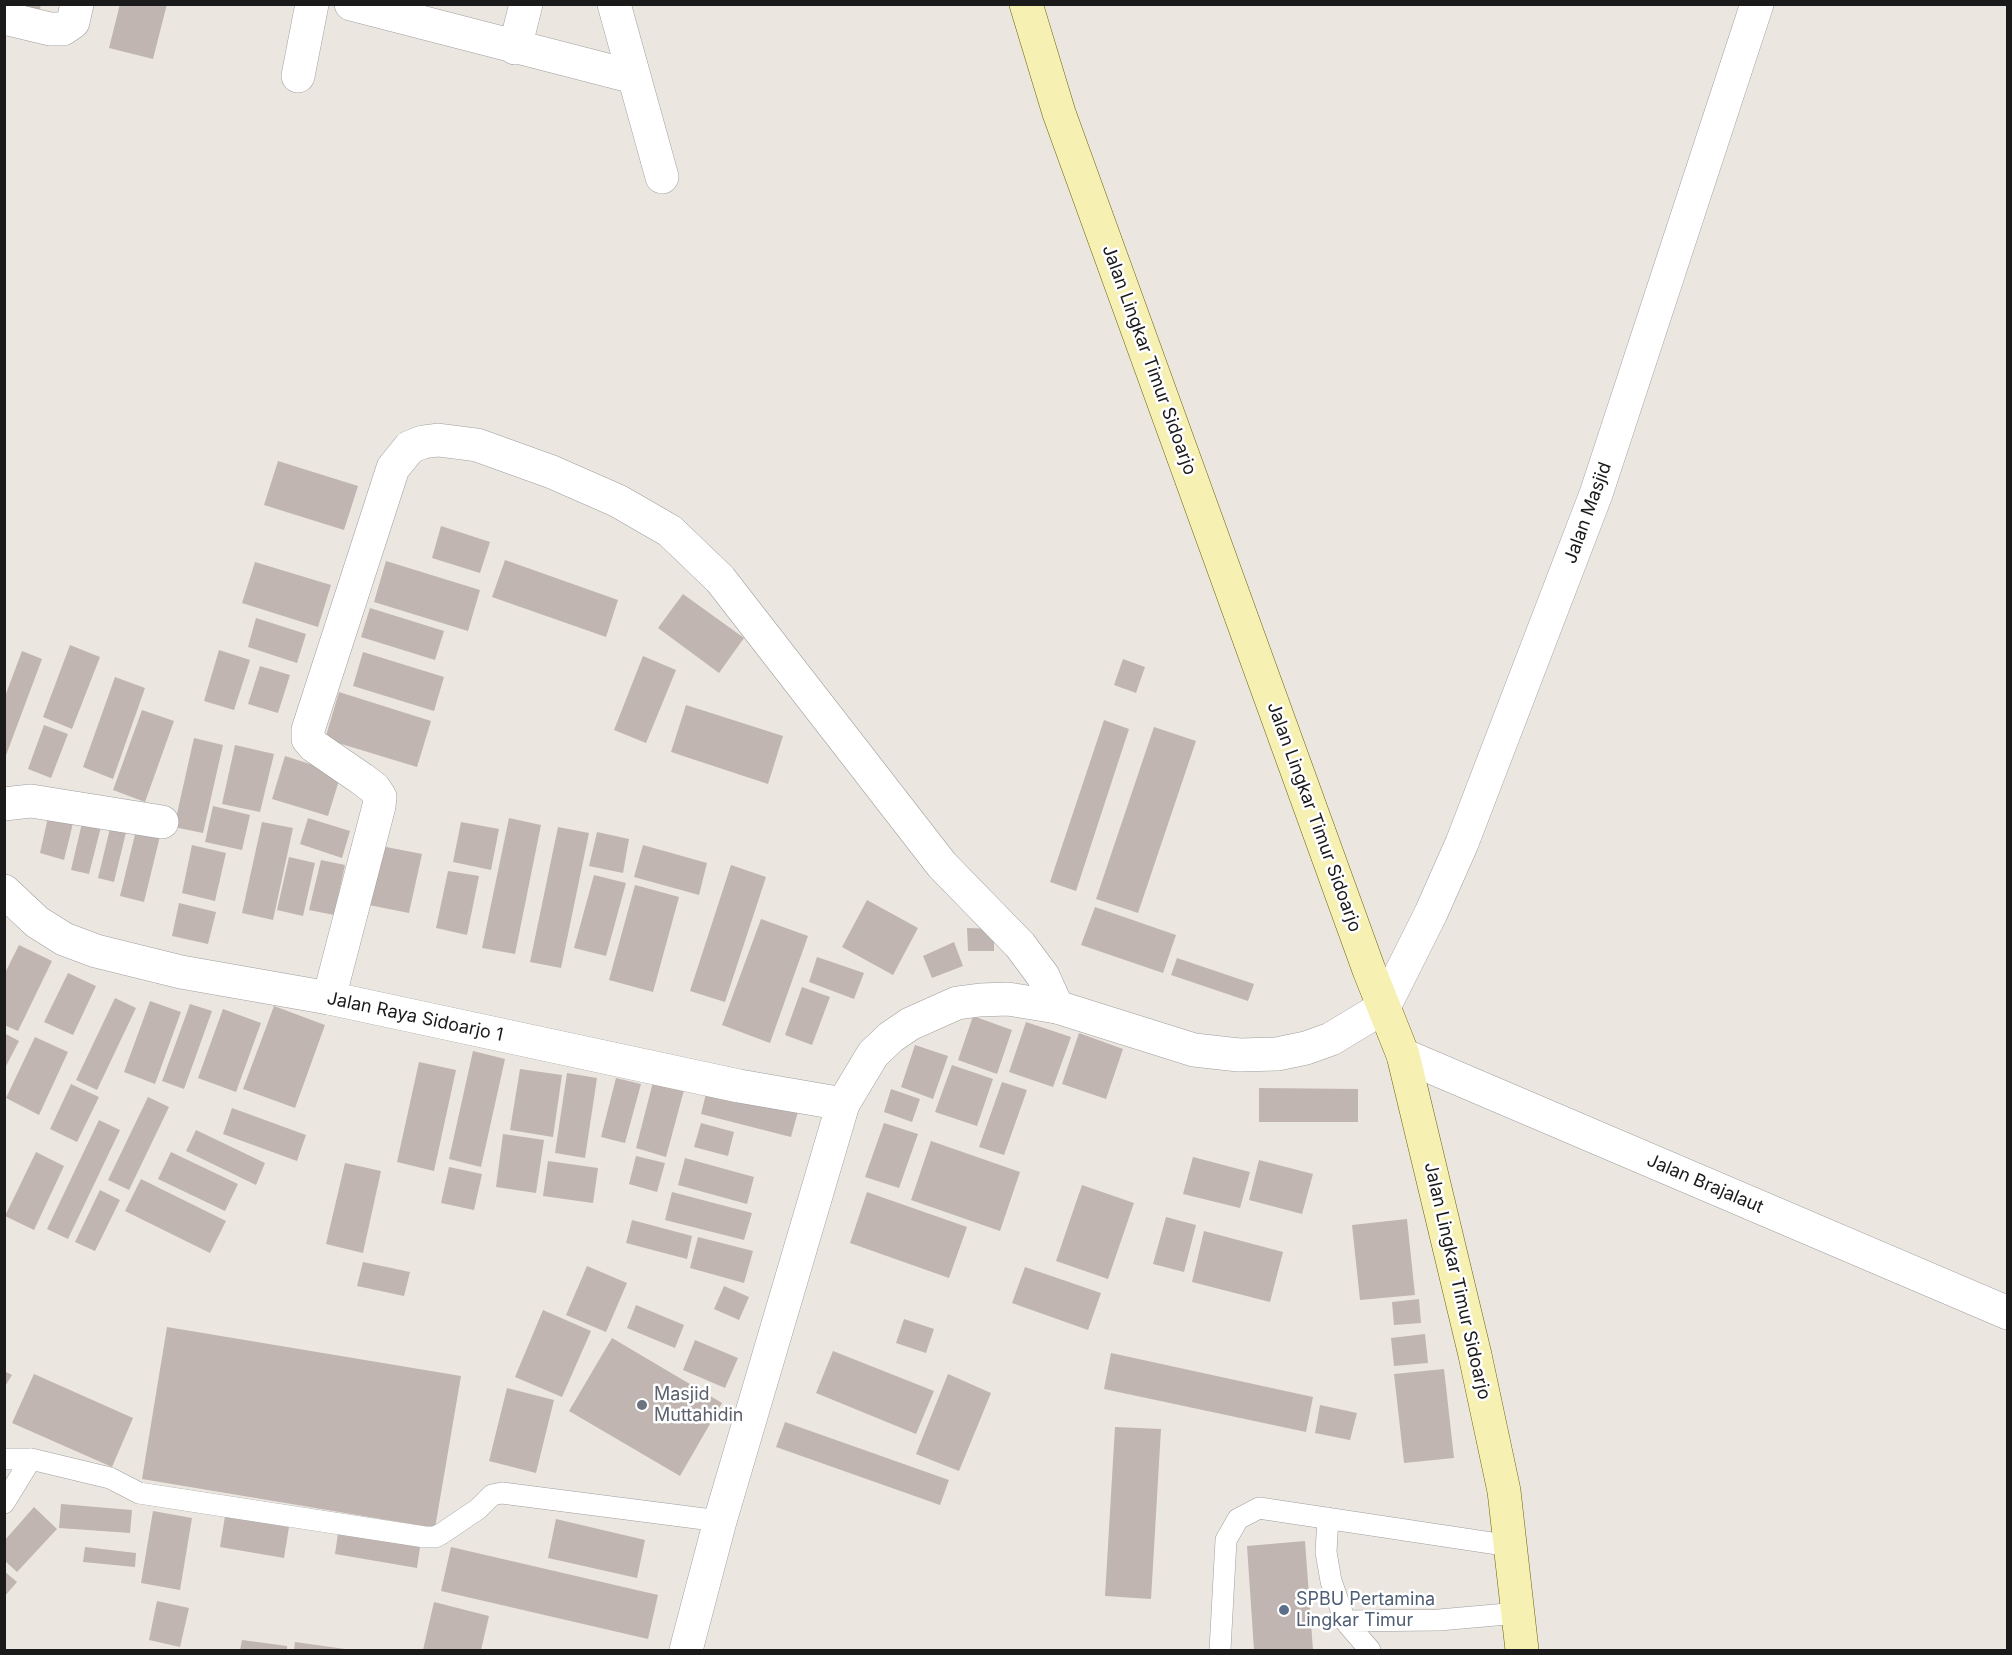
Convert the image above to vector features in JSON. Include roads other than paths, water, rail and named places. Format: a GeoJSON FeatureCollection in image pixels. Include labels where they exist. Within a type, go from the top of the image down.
{"type":"FeatureCollection","features":[{"type":"Feature","properties":{"kind":"main road","name":"Jalan Lingkar Timur Sidoarjo"},"geometry":{"type":"LineString","coordinates":[[1026,4],[1059,114],[1403,1055],[1475,1355],[1504,1491],[1522,1650]]}},
{"type":"Feature","properties":{"kind":"street"},"geometry":{"type":"LineString","coordinates":[[4,18],[50,29],[63,29],[73,22],[77,4]]}},
{"type":"Feature","properties":{"kind":"street"},"geometry":{"type":"LineString","coordinates":[[298,76],[312,4]]}},
{"type":"Feature","properties":{"kind":"street"},"geometry":{"type":"LineString","coordinates":[[351,4],[634,77]]}},
{"type":"Feature","properties":{"kind":"street"},"geometry":{"type":"LineString","coordinates":[[515,48],[526,4]]}},
{"type":"Feature","properties":{"kind":"street"},"geometry":{"type":"LineString","coordinates":[[614,4],[662,177]]}},
{"type":"Feature","properties":{"kind":"street","name":"Jalan Masjid"},"geometry":{"type":"LineString","coordinates":[[1384,1007],[1431,913],[1462,843],[1596,494],[1757,4]]}},
{"type":"Feature","properties":{"kind":"street"},"geometry":{"type":"LineString","coordinates":[[329,998],[380,797],[374,788],[314,746],[308,739],[308,730],[393,468],[410,447],[438,440],[477,445],[552,472],[618,501],[670,531],[720,579],[942,865],[1020,945],[1043,976],[1057,1007]]}},
{"type":"Feature","properties":{"kind":"street"},"geometry":{"type":"LineString","coordinates":[[4,804],[31,801],[162,822]]}},
{"type":"Feature","properties":{"kind":"street","name":"Jalan Raya Sidoarjo 1"},"geometry":{"type":"LineString","coordinates":[[4,891],[37,922],[64,939],[96,951],[181,972],[329,998],[739,1086],[843,1104]]}},
{"type":"Feature","properties":{"kind":"street"},"geometry":{"type":"LineString","coordinates":[[686,1650],[720,1521],[843,1104],[873,1054],[897,1033],[932,1013],[957,1003],[980,1000],[1008,999],[1057,1007],[1194,1050],[1239,1055],[1277,1054],[1306,1048],[1331,1039],[1384,1007]]}},
{"type":"Feature","properties":{"kind":"street","name":"Jalan Brajalaut"},"geometry":{"type":"LineString","coordinates":[[1403,1055],[2007,1313]]}},
{"type":"Feature","properties":{"kind":"lane"},"geometry":{"type":"LineString","coordinates":[[4,1459],[30,1459],[110,1478],[139,1493],[425,1537],[435,1537],[441,1534],[478,1509],[492,1495],[502,1493],[720,1521]]}},
{"type":"Feature","properties":{"kind":"lane"},"geometry":{"type":"LineString","coordinates":[[4,1503],[30,1459]]}},
{"type":"Feature","properties":{"kind":"lane"},"geometry":{"type":"LineString","coordinates":[[1220,1650],[1226,1540],[1238,1519],[1259,1508],[1511,1546]]}},
{"type":"Feature","properties":{"kind":"lane"},"geometry":{"type":"LineString","coordinates":[[1328,1518],[1326,1552],[1331,1581],[1345,1622],[1370,1650]]}},
{"type":"Feature","properties":{"kind":"lane"},"geometry":{"type":"LineString","coordinates":[[1345,1622],[1439,1620],[1518,1613]]}},
{"type":"Feature","properties":{"kind":"place","name":"Masjid Muttahidin"},"geometry":{"type":"Point","coordinates":[642,1405]}},
{"type":"Feature","properties":{"kind":"place","name":"SPBU Pertamina Lingkar Timur"},"geometry":{"type":"Point","coordinates":[1284,1610]}}]}
